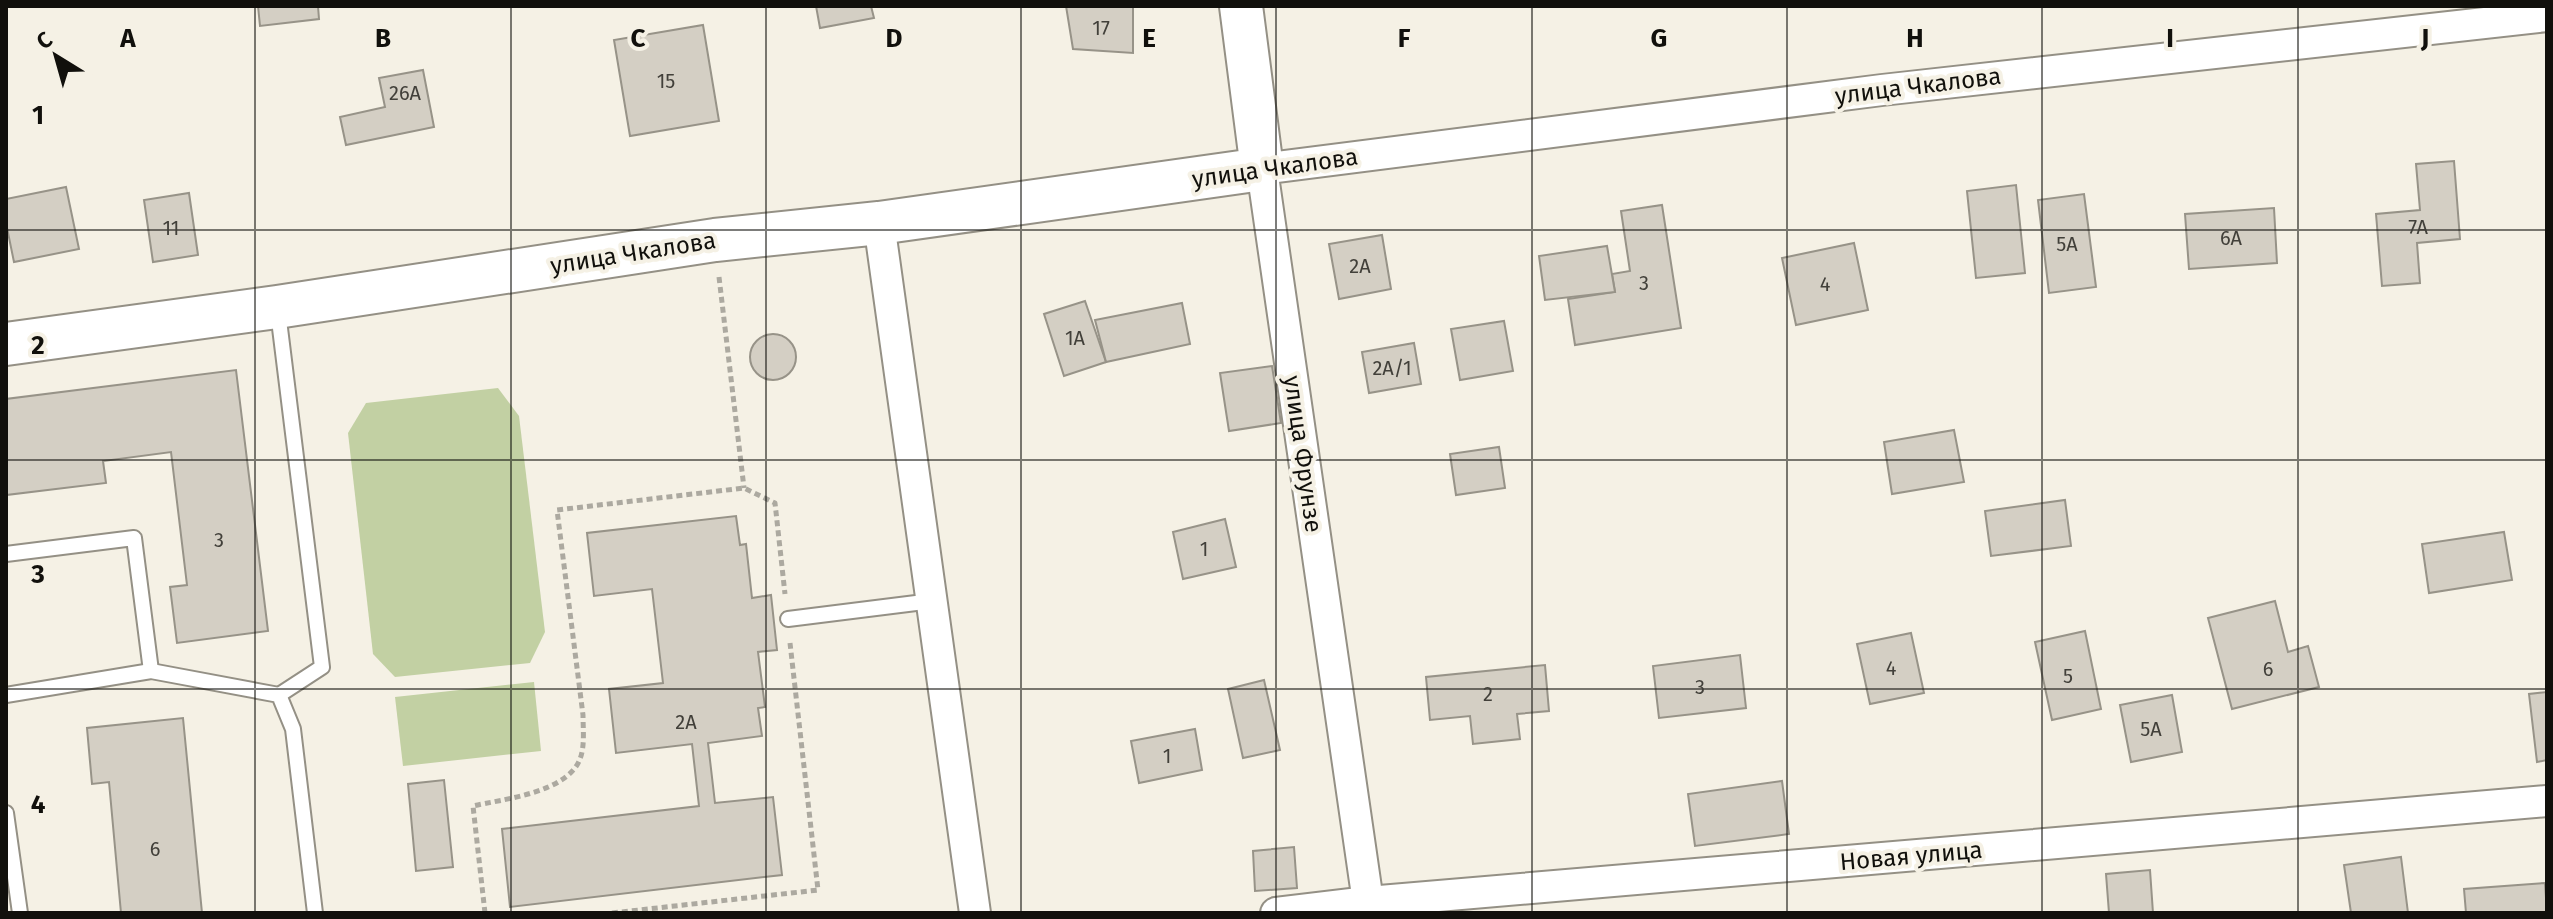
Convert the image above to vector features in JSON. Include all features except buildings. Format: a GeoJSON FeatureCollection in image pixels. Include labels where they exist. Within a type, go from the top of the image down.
{"type":"FeatureCollection","features":[{"type":"Feature","properties":{"kind":"street","name":"улица Фрунзе"},"geometry":{"type":"LineString","coordinates":[[1241,6],[1368,902]]}},
{"type":"Feature","properties":{"kind":"street","name":"улица Чкалова"},"geometry":{"type":"LineString","coordinates":[[6,344],[277,307],[715,240],[879,223],[1262,169],[1882,90],[2547,16]]}},
{"type":"Feature","properties":{"kind":"street"},"geometry":{"type":"LineString","coordinates":[[879,223],[975,913]]}},
{"type":"Feature","properties":{"kind":"street","name":"Новая улица"},"geometry":{"type":"LineString","coordinates":[[1276,913],[1368,902],[2547,801]]}},
{"type":"Feature","properties":{"kind":"lane"},"geometry":{"type":"LineString","coordinates":[[6,695],[151,671],[279,695],[322,667],[277,307]]}},
{"type":"Feature","properties":{"kind":"lane"},"geometry":{"type":"LineString","coordinates":[[6,554],[134,538],[151,671]]}},
{"type":"Feature","properties":{"kind":"lane"},"geometry":{"type":"LineString","coordinates":[[788,619],[932,601]]}},
{"type":"Feature","properties":{"kind":"lane"},"geometry":{"type":"LineString","coordinates":[[279,695],[293,729],[315,913]]}},
{"type":"Feature","properties":{"kind":"lane"},"geometry":{"type":"LineString","coordinates":[[6,813],[20,913]]}},
{"type":"Feature","properties":{"kind":"path"},"geometry":{"type":"LineString","coordinates":[[715,240],[744,488]]}},
{"type":"Feature","properties":{"kind":"path"},"geometry":{"type":"LineString","coordinates":[[485,913],[473,806],[538,792],[566,777],[580,762],[583,715],[557,510],[744,488],[775,503],[818,890],[612,913]]}},
{"type":"Feature","properties":{"kind":"green space"},"geometry":{"type":"Polygon","coordinates":[[[498,388],[519,416],[545,632],[530,663],[395,677],[373,654],[348,433],[366,403],[498,388]]]}},
{"type":"Feature","properties":{"kind":"green space"},"geometry":{"type":"Polygon","coordinates":[[[534,682],[541,751],[403,766],[395,697],[534,682]]]}}]}
